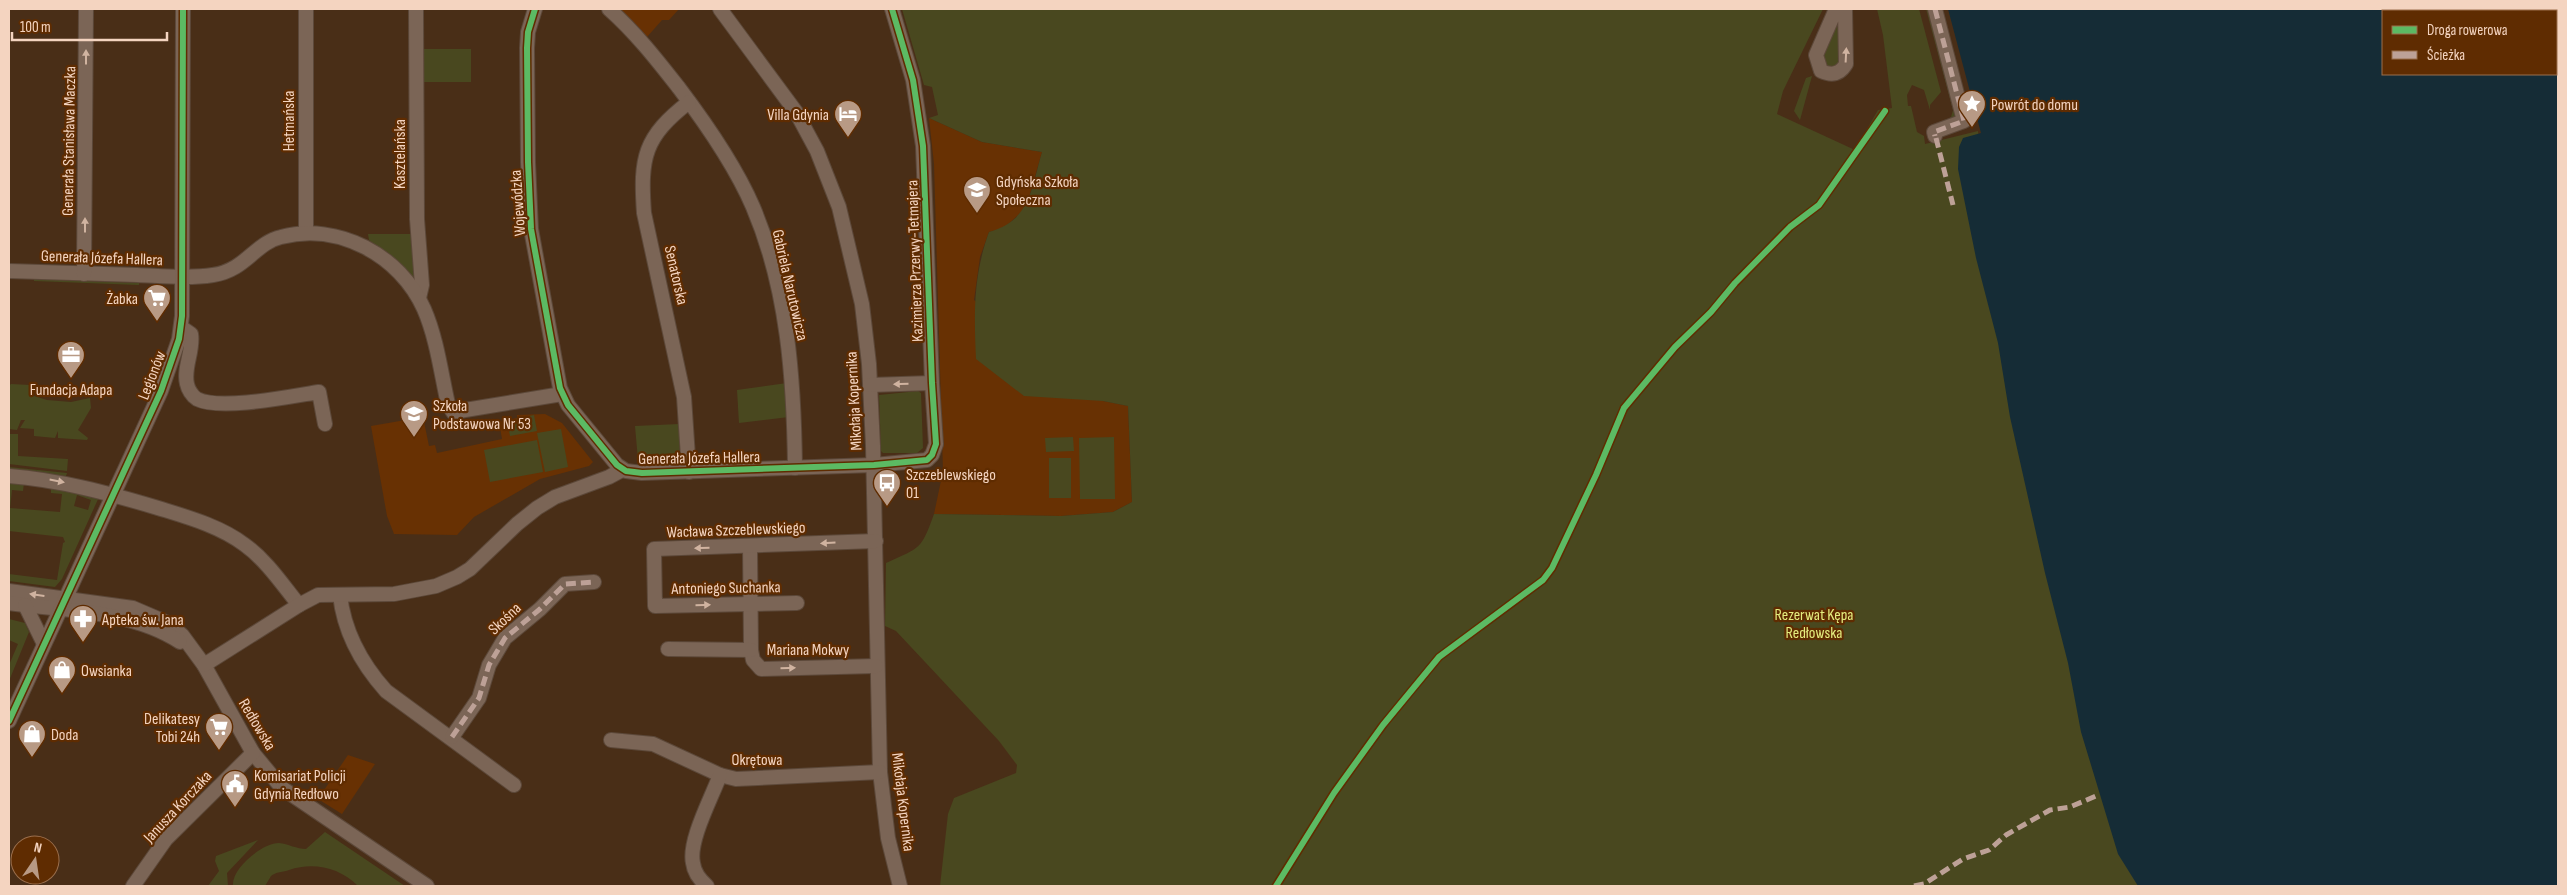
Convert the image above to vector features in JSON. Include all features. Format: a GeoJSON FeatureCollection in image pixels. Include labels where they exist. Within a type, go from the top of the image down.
{"type":"FeatureCollection","features":[{"type":"Feature","properties":{"kind":"street","name":"Generała Stanisława Maczka"},"geometry":{"type":"LineString","coordinates":[[84,274],[86,9]]}},
{"type":"Feature","properties":{"kind":"street","name":"Legionów"},"geometry":{"type":"LineString","coordinates":[[9,721],[114,495],[181,327],[184,277],[183,9]]}},
{"type":"Feature","properties":{"kind":"street","name":"Hetmańska"},"geometry":{"type":"LineString","coordinates":[[306,9],[306,233]]}},
{"type":"Feature","properties":{"kind":"street","name":"Kasztelańska"},"geometry":{"type":"LineString","coordinates":[[416,9],[417,219],[422,285],[418,298]]}},
{"type":"Feature","properties":{"kind":"street","name":"Wojewódzka"},"geometry":{"type":"LineString","coordinates":[[534,9],[528,32],[527,48],[528,162],[531,221],[562,394]]}},
{"type":"Feature","properties":{"kind":"street","name":"Gabriela Narutowicza"},"geometry":{"type":"LineString","coordinates":[[609,9],[640,39],[689,102],[738,177],[752,206],[771,259],[786,329],[794,408],[794,468]]}},
{"type":"Feature","properties":{"kind":"street","name":"Mikołaja Kopernika"},"geometry":{"type":"LineString","coordinates":[[720,9],[796,112],[831,181],[847,234],[862,304],[870,385],[874,465],[876,666],[880,772],[888,838],[900,886]]}},
{"type":"Feature","properties":{"kind":"street","name":"Kazimierza Przerwy-Tetmajera"},"geometry":{"type":"LineString","coordinates":[[874,465],[927,460],[932,455],[936,444],[932,384],[926,184],[920,120],[913,80],[892,9]]}},
{"type":"Feature","properties":{"kind":"street"},"geometry":{"type":"LineString","coordinates":[[1836,9],[1816,55],[1821,71],[1830,74],[1838,73],[1846,64],[1845,9]]}},
{"type":"Feature","properties":{"kind":"street"},"geometry":{"type":"LineString","coordinates":[[1935,9],[1964,122],[1934,132],[1935,136]]}},
{"type":"Feature","properties":{"kind":"street","name":"Senatorska"},"geometry":{"type":"LineString","coordinates":[[689,102],[656,132],[649,143],[645,156],[643,192],[644,212],[684,397],[689,472]]}},
{"type":"Feature","properties":{"kind":"street","name":"Generała Józefa Hallera"},"geometry":{"type":"LineString","coordinates":[[9,271],[184,277],[214,275],[228,272],[241,265],[269,241],[278,237],[306,233],[328,235],[367,247],[396,270],[418,298],[430,326],[448,404],[453,412],[562,394],[568,406],[622,470],[632,473],[874,465]]}},
{"type":"Feature","properties":{"kind":"street"},"geometry":{"type":"LineString","coordinates":[[181,327],[191,334],[186,380],[188,388],[195,398],[205,402],[247,402],[319,392],[325,424]]}},
{"type":"Feature","properties":{"kind":"street"},"geometry":{"type":"LineString","coordinates":[[870,385],[932,384]]}},
{"type":"Feature","properties":{"kind":"street"},"geometry":{"type":"LineString","coordinates":[[204,665],[298,605],[318,595],[394,594],[436,586],[457,577],[480,559],[517,524],[555,497],[610,477],[622,470]]}},
{"type":"Feature","properties":{"kind":"street"},"geometry":{"type":"LineString","coordinates":[[9,476],[50,480],[114,495],[206,524],[243,543],[267,566],[298,605]]}},
{"type":"Feature","properties":{"kind":"street","name":"Wacława Szczeblewskiego"},"geometry":{"type":"LineString","coordinates":[[656,606],[654,549],[876,541]]}},
{"type":"Feature","properties":{"kind":"street","name":"Mariana Mokwy"},"geometry":{"type":"LineString","coordinates":[[750,547],[751,650],[753,660],[761,669],[876,666]]}},
{"type":"Feature","properties":{"kind":"street","name":"Skośna"},"geometry":{"type":"LineString","coordinates":[[452,737],[479,698],[489,665],[504,638],[540,609],[565,584],[594,582]]}},
{"type":"Feature","properties":{"kind":"street","name":"Redłowska"},"geometry":{"type":"LineString","coordinates":[[9,591],[142,624],[163,632],[195,653],[204,665],[253,753],[282,788],[427,886]]}},
{"type":"Feature","properties":{"kind":"street"},"geometry":{"type":"LineString","coordinates":[[340,595],[353,644],[370,673],[386,691],[452,737],[514,785]]}},
{"type":"Feature","properties":{"kind":"street","name":"Redłowska"},"geometry":{"type":"LineString","coordinates":[[9,603],[25,606],[63,604]]}},
{"type":"Feature","properties":{"kind":"street","name":"Antoniego Suchanka"},"geometry":{"type":"LineString","coordinates":[[656,606],[797,604]]}},
{"type":"Feature","properties":{"kind":"street"},"geometry":{"type":"LineString","coordinates":[[25,606],[44,644]]}},
{"type":"Feature","properties":{"kind":"street","name":"Mariana Mokwy"},"geometry":{"type":"LineString","coordinates":[[668,649],[751,650]]}},
{"type":"Feature","properties":{"kind":"street","name":"Okrętowa"},"geometry":{"type":"LineString","coordinates":[[611,740],[653,744],[720,775],[736,779],[880,772]]}},
{"type":"Feature","properties":{"kind":"street","name":"Janusza Korczaka"},"geometry":{"type":"LineString","coordinates":[[133,886],[166,839],[253,753]]}},
{"type":"Feature","properties":{"kind":"street"},"geometry":{"type":"LineString","coordinates":[[706,886],[696,872],[692,856],[696,838],[720,775]]}},
{"type":"Feature","properties":{"kind":"shaded area"},"geometry":{"type":"Polygon","coordinates":[[[618,9],[679,9],[669,20],[662,20],[647,37],[618,9]]]}},
{"type":"Feature","properties":{"kind":"shaded area"},"geometry":{"type":"Polygon","coordinates":[[[929,118],[982,142],[1042,152],[1026,208],[1004,228],[989,232],[980,257],[974,300],[1103,401],[1128,406],[1132,502],[1113,512],[1061,516],[934,514],[943,471],[934,164],[929,118]]]}},
{"type":"Feature","properties":{"kind":"shaded area"},"geometry":{"type":"Polygon","coordinates":[[[545,414],[562,423],[593,462],[589,466],[540,479],[474,517],[457,535],[394,534],[387,516],[371,426],[423,417],[429,446],[435,445],[437,453],[502,439],[499,422],[517,418],[517,415],[545,414]]]}},
{"type":"Feature","properties":{"kind":"shaded area"},"geometry":{"type":"Polygon","coordinates":[[[348,755],[375,764],[342,814],[318,799],[348,755]]]}},
{"type":"Feature","properties":{"kind":"green space","name":"Rezerwat Kępa Redłowska"},"geometry":{"type":"Polygon","coordinates":[[[902,9],[1823,9],[1783,91],[1777,114],[1855,150],[1878,110],[1892,108],[1883,35],[1877,9],[1919,9],[1941,92],[1930,105],[1930,110],[1924,90],[1912,85],[1907,95],[1908,106],[1911,106],[1917,132],[1924,136],[1925,144],[1978,131],[1987,226],[2149,886],[940,886],[948,814],[954,798],[1016,773],[1017,765],[999,741],[896,631],[885,626],[886,563],[918,546],[926,535],[934,514],[1061,516],[1113,512],[1132,502],[1128,406],[1103,401],[1024,396],[976,359],[977,280],[989,232],[1003,227],[1021,211],[1031,190],[1042,152],[982,142],[929,118],[938,115],[932,87],[924,85],[902,9]]]}},
{"type":"Feature","properties":{"kind":"green space"},"geometry":{"type":"Polygon","coordinates":[[[1839,9],[1840,66],[1828,69],[1821,54],[1839,9]]]}},
{"type":"Feature","properties":{"kind":"green space"},"geometry":{"type":"Polygon","coordinates":[[[1926,9],[1929,9],[1958,117],[1947,120],[1951,117],[1953,110],[1926,9]]]}},
{"type":"Feature","properties":{"kind":"green space"},"geometry":{"type":"Polygon","coordinates":[[[422,49],[471,49],[471,82],[422,82],[422,49]]]}},
{"type":"Feature","properties":{"kind":"green space"},"geometry":{"type":"Polygon","coordinates":[[[1812,76],[1800,120],[1794,111],[1806,78],[1812,76]]]}},
{"type":"Feature","properties":{"kind":"green space"},"geometry":{"type":"Polygon","coordinates":[[[368,234],[411,234],[416,281],[412,281],[392,258],[369,240],[368,234]]]}},
{"type":"Feature","properties":{"kind":"green space"},"geometry":{"type":"Polygon","coordinates":[[[34,279],[139,283],[139,285],[34,281],[34,279]]]}},
{"type":"Feature","properties":{"kind":"green space"},"geometry":{"type":"Polygon","coordinates":[[[787,383],[789,417],[739,423],[737,390],[787,383]]]}},
{"type":"Feature","properties":{"kind":"green space"},"geometry":{"type":"Polygon","coordinates":[[[11,384],[30,385],[31,395],[47,400],[71,402],[90,398],[91,408],[78,430],[88,438],[87,440],[58,438],[58,431],[55,438],[34,436],[34,429],[20,428],[25,420],[21,420],[17,430],[9,429],[9,386],[11,384]]]}},
{"type":"Feature","properties":{"kind":"green space"},"geometry":{"type":"Polygon","coordinates":[[[918,391],[921,393],[923,448],[917,453],[883,453],[881,451],[879,395],[918,391]]]}},
{"type":"Feature","properties":{"kind":"green space"},"geometry":{"type":"Polygon","coordinates":[[[534,415],[537,431],[510,436],[507,421],[534,415]]]}},
{"type":"Feature","properties":{"kind":"green space"},"geometry":{"type":"Polygon","coordinates":[[[679,424],[680,459],[638,460],[635,426],[679,424]]]}},
{"type":"Feature","properties":{"kind":"green space"},"geometry":{"type":"Polygon","coordinates":[[[561,429],[568,467],[545,472],[537,433],[561,429]]]}},
{"type":"Feature","properties":{"kind":"green space"},"geometry":{"type":"Polygon","coordinates":[[[9,434],[18,434],[18,456],[68,459],[67,471],[9,464],[9,434]]]}},
{"type":"Feature","properties":{"kind":"green space"},"geometry":{"type":"Polygon","coordinates":[[[1073,437],[1074,451],[1046,452],[1045,438],[1073,437]]]}},
{"type":"Feature","properties":{"kind":"green space"},"geometry":{"type":"Polygon","coordinates":[[[1114,437],[1115,499],[1080,499],[1079,438],[1114,437]]]}},
{"type":"Feature","properties":{"kind":"green space"},"geometry":{"type":"Polygon","coordinates":[[[537,440],[543,472],[490,482],[484,450],[537,440]]]}},
{"type":"Feature","properties":{"kind":"green space"},"geometry":{"type":"Polygon","coordinates":[[[1049,458],[1071,458],[1071,498],[1049,498],[1049,458]]]}},
{"type":"Feature","properties":{"kind":"green space"},"geometry":{"type":"Polygon","coordinates":[[[9,467],[67,473],[66,476],[9,470],[9,467]]]}},
{"type":"Feature","properties":{"kind":"green space"},"geometry":{"type":"Polygon","coordinates":[[[9,482],[24,483],[23,491],[12,490],[10,508],[60,512],[62,494],[51,493],[51,485],[99,497],[62,579],[55,587],[9,581],[9,574],[57,580],[63,543],[65,542],[63,537],[9,531],[9,482]],[[77,495],[74,506],[88,510],[91,500],[77,495]]]}},
{"type":"Feature","properties":{"kind":"green space"},"geometry":{"type":"Polygon","coordinates":[[[9,619],[25,623],[29,632],[9,681],[9,665],[18,644],[9,640],[9,619]]]}},
{"type":"Feature","properties":{"kind":"green space"},"geometry":{"type":"Polygon","coordinates":[[[325,832],[405,886],[358,886],[343,874],[334,870],[307,866],[275,874],[271,876],[265,886],[233,886],[237,872],[242,865],[264,847],[279,843],[306,849],[325,832]]]}},
{"type":"Feature","properties":{"kind":"green space"},"geometry":{"type":"Polygon","coordinates":[[[258,840],[227,873],[228,886],[208,886],[219,871],[215,861],[216,856],[258,840]]]}},
{"type":"Feature","properties":{"kind":"water"},"geometry":{"type":"Polygon","coordinates":[[[1948,9],[2558,9],[2558,886],[2138,886],[2118,854],[2081,732],[2068,663],[2045,573],[2010,417],[1998,343],[1976,258],[1958,169],[1959,147],[1963,138],[1981,133],[1948,9]]]}},
{"type":"Feature","properties":{"kind":"marked path"},"geometry":{"type":"LineString","coordinates":[[1935,9],[1964,121],[1934,132],[1935,136]]}},
{"type":"Feature","properties":{"kind":"marked path"},"geometry":{"type":"LineString","coordinates":[[1936,138],[1953,205]]}},
{"type":"Feature","properties":{"kind":"marked path"},"geometry":{"type":"LineString","coordinates":[[452,737],[479,698],[489,665],[505,638],[540,609],[565,584],[594,582]]}},
{"type":"Feature","properties":{"kind":"marked path"},"geometry":{"type":"LineString","coordinates":[[1914,886],[1924,884],[1963,859],[1989,850],[2006,835],[2050,810],[2070,807],[2096,796]]}},
{"type":"Feature","properties":{"kind":"cycle path"},"geometry":{"type":"LineString","coordinates":[[9,721],[161,391],[179,339],[182,316],[183,9]]}},
{"type":"Feature","properties":{"kind":"cycle path"},"geometry":{"type":"LineString","coordinates":[[535,9],[528,32],[527,48],[528,162],[531,229],[560,388],[568,405],[617,465],[626,471],[642,473],[874,465],[927,460],[932,455],[936,444],[923,146],[913,80],[892,9]]}},
{"type":"Feature","properties":{"kind":"cycle path"},"geometry":{"type":"LineString","coordinates":[[1276,886],[1334,793],[1383,725],[1439,657],[1543,580],[1552,568],[1596,475],[1624,408],[1675,347],[1711,312],[1735,283],[1790,227],[1819,205],[1885,111]]}},
{"type":"Feature","properties":{"kind":"place","name":"Powrót do domu"},"geometry":{"type":"Point","coordinates":[1972,128]}},
{"type":"Feature","properties":{"kind":"place","name":"Villa Gdynia"},"geometry":{"type":"Point","coordinates":[848,138]}},
{"type":"Feature","properties":{"kind":"place","name":"Gdyńska Szkoła Społeczna"},"geometry":{"type":"Point","coordinates":[977,214]}},
{"type":"Feature","properties":{"kind":"place","name":"Żabka"},"geometry":{"type":"Point","coordinates":[157,322]}},
{"type":"Feature","properties":{"kind":"place","name":"Fundacja Adapa"},"geometry":{"type":"Point","coordinates":[71,379]}},
{"type":"Feature","properties":{"kind":"place","name":"Szkoła Podstawowa Nr 53"},"geometry":{"type":"Point","coordinates":[414,438]}},
{"type":"Feature","properties":{"kind":"place","name":"Szczeblewskiego 01"},"geometry":{"type":"Point","coordinates":[887,507]}},
{"type":"Feature","properties":{"kind":"place","name":"Apteka św. Jana"},"geometry":{"type":"Point","coordinates":[83,643]}},
{"type":"Feature","properties":{"kind":"place","name":"Owsianka"},"geometry":{"type":"Point","coordinates":[62,694]}},
{"type":"Feature","properties":{"kind":"place","name":"Delikatesy Tobi 24h"},"geometry":{"type":"Point","coordinates":[219,751]}},
{"type":"Feature","properties":{"kind":"place","name":"Doda"},"geometry":{"type":"Point","coordinates":[32,758]}},
{"type":"Feature","properties":{"kind":"place","name":"Komisariat Policji Gdynia Redłowo"},"geometry":{"type":"Point","coordinates":[235,808]}}]}
